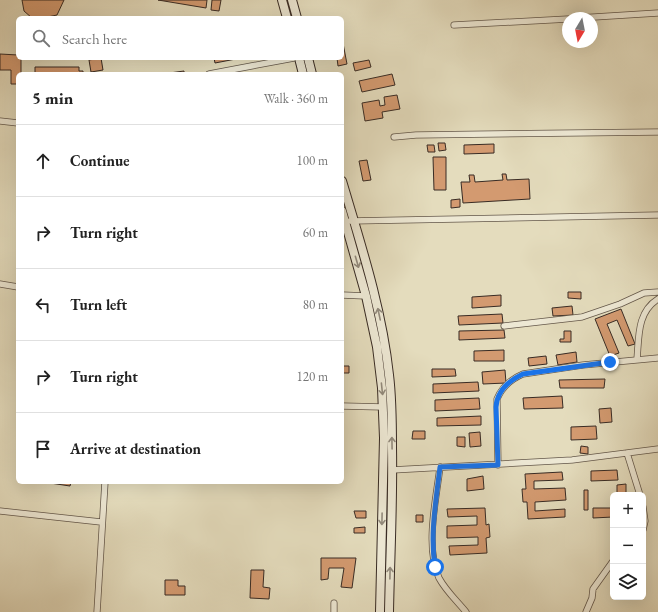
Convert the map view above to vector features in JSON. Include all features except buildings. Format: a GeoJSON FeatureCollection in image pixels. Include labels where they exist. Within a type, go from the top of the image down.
{"type":"FeatureCollection","features":[{"type":"Feature","properties":{"kind":"main road"},"geometry":{"type":"LineString","coordinates":[[282,0],[286,16]]}},
{"type":"Feature","properties":{"kind":"main road"},"geometry":{"type":"LineString","coordinates":[[292,0],[296,16]]}},
{"type":"Feature","properties":{"kind":"main road"},"geometry":{"type":"LineString","coordinates":[[299,60],[302,72]]}},
{"type":"Feature","properties":{"kind":"main road"},"geometry":{"type":"LineString","coordinates":[[308,60],[312,72]]}},
{"type":"Feature","properties":{"kind":"main road"},"geometry":{"type":"LineString","coordinates":[[344,188],[375,299],[384,338],[389,376],[392,470],[389,612]]}},
{"type":"Feature","properties":{"kind":"main road"},"geometry":{"type":"LineString","coordinates":[[344,218],[366,296],[376,347],[383,407],[380,612]]}},
{"type":"Feature","properties":{"kind":"street"},"geometry":{"type":"LineString","coordinates":[[598,17],[658,13]]}},
{"type":"Feature","properties":{"kind":"street"},"geometry":{"type":"LineString","coordinates":[[454,25],[562,19]]}},
{"type":"Feature","properties":{"kind":"street"},"geometry":{"type":"LineString","coordinates":[[220,72],[283,60]]}},
{"type":"Feature","properties":{"kind":"street"},"geometry":{"type":"LineString","coordinates":[[0,121],[16,123]]}},
{"type":"Feature","properties":{"kind":"street"},"geometry":{"type":"LineString","coordinates":[[394,137],[416,135],[658,132]]}},
{"type":"Feature","properties":{"kind":"street"},"geometry":{"type":"LineString","coordinates":[[345,221],[658,215]]}},
{"type":"Feature","properties":{"kind":"street"},"geometry":{"type":"LineString","coordinates":[[0,284],[16,287]]}},
{"type":"Feature","properties":{"kind":"street"},"geometry":{"type":"LineString","coordinates":[[504,326],[582,317],[620,304],[644,293],[658,292]]}},
{"type":"Feature","properties":{"kind":"street"},"geometry":{"type":"LineString","coordinates":[[344,296],[366,296]]}},
{"type":"Feature","properties":{"kind":"street"},"geometry":{"type":"LineString","coordinates":[[637,359],[639,329],[642,317],[647,308],[658,299]]}},
{"type":"Feature","properties":{"kind":"street"},"geometry":{"type":"LineString","coordinates":[[498,465],[497,399],[501,391],[515,378],[523,374],[545,370],[637,359],[658,358]]}},
{"type":"Feature","properties":{"kind":"street"},"geometry":{"type":"LineString","coordinates":[[344,406],[383,407]]}},
{"type":"Feature","properties":{"kind":"street"},"geometry":{"type":"LineString","coordinates":[[392,470],[572,460],[658,449]]}},
{"type":"Feature","properties":{"kind":"street"},"geometry":{"type":"LineString","coordinates":[[627,453],[639,492]]}},
{"type":"Feature","properties":{"kind":"street"},"geometry":{"type":"LineString","coordinates":[[440,467],[432,536],[435,567],[448,592],[466,612]]}},
{"type":"Feature","properties":{"kind":"street"},"geometry":{"type":"LineString","coordinates":[[97,612],[104,484]]}},
{"type":"Feature","properties":{"kind":"street"},"geometry":{"type":"LineString","coordinates":[[0,511],[102,522]]}},
{"type":"Feature","properties":{"kind":"street"},"geometry":{"type":"LineString","coordinates":[[586,612],[592,598],[593,589],[611,564]]}},
{"type":"Feature","properties":{"kind":"street"},"geometry":{"type":"LineString","coordinates":[[334,603],[334,612]]}},
{"type":"Feature","properties":{"kind":"route"},"geometry":{"type":"LineString","coordinates":[[435,567],[432,536],[440,467],[498,465],[496,407],[497,399],[501,391],[515,378],[523,374],[610,362]]}}]}
